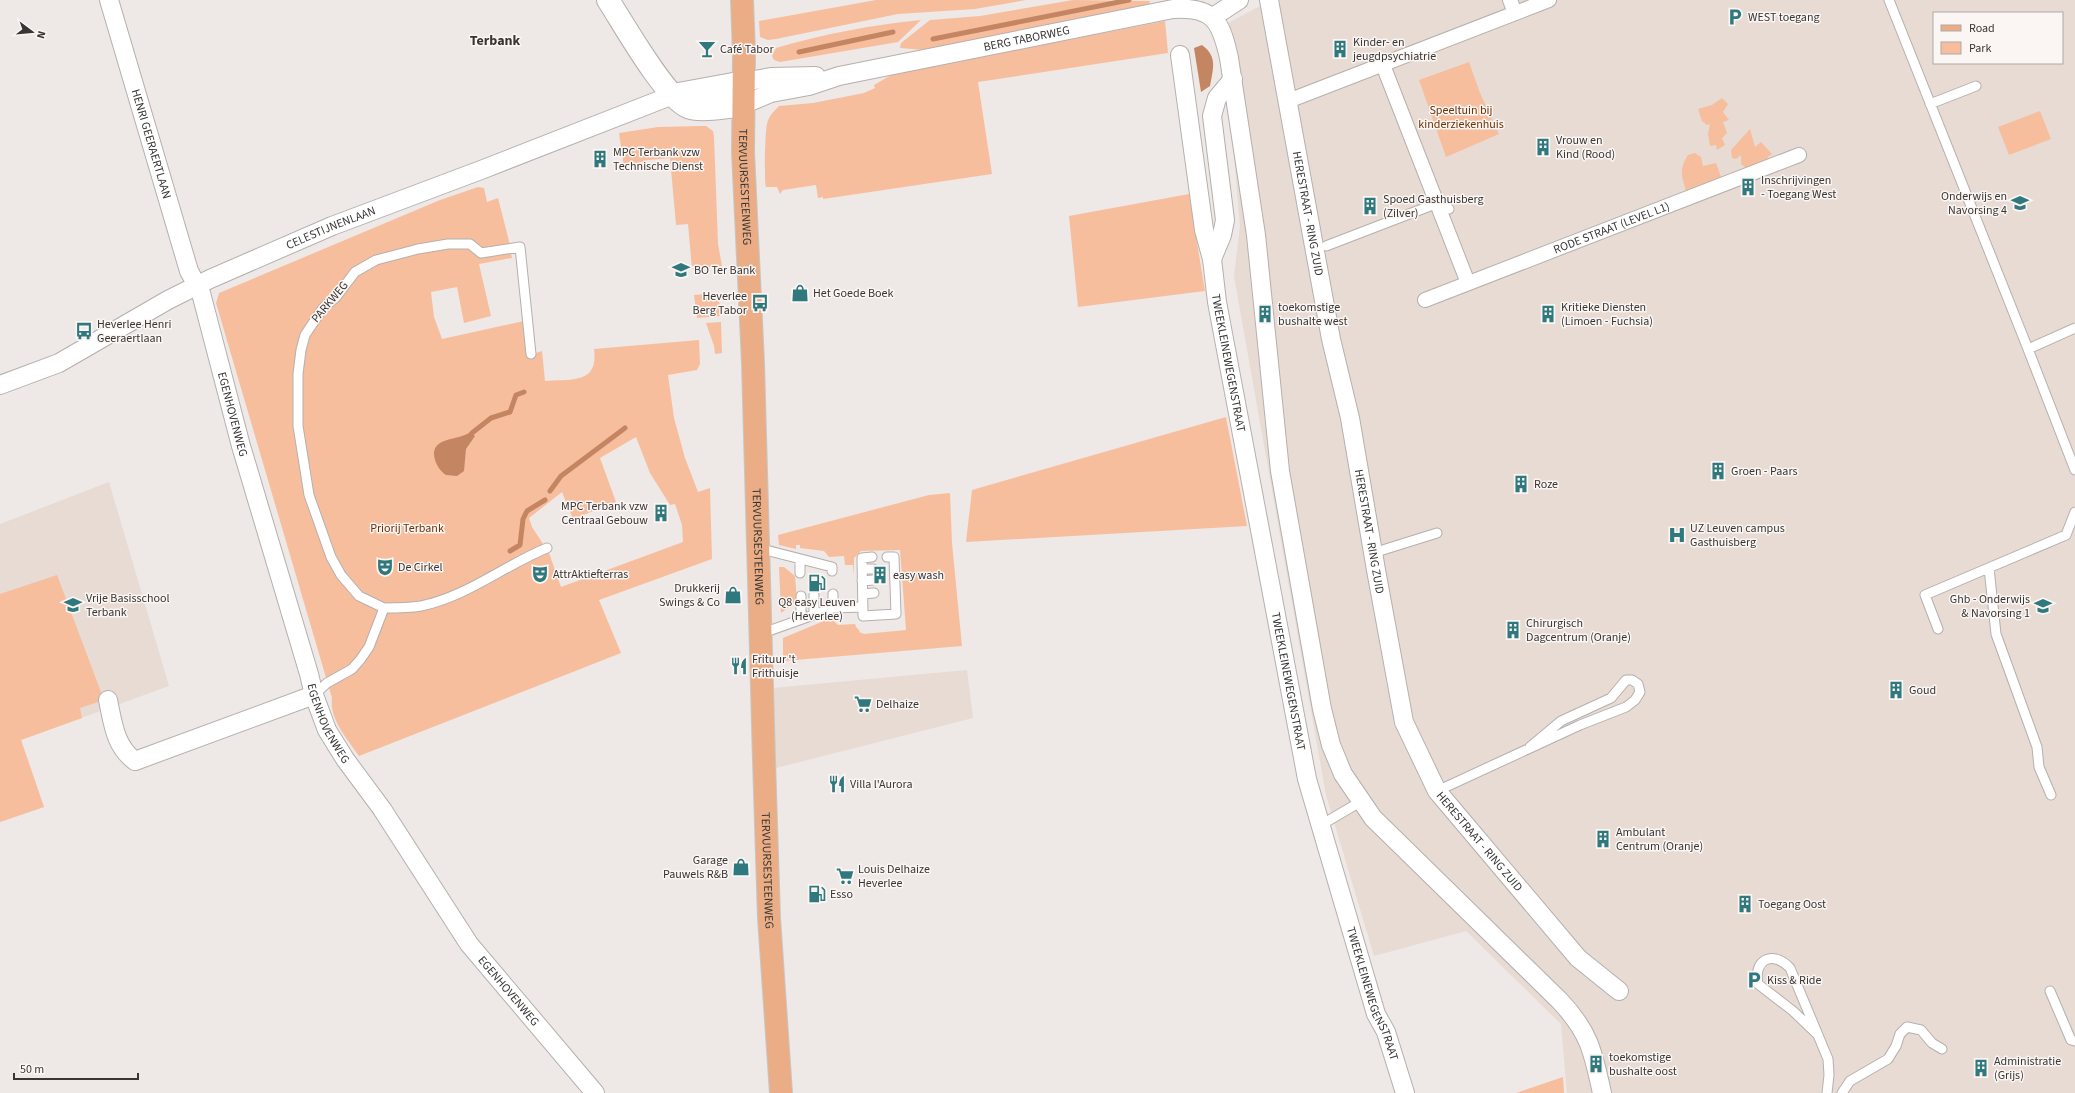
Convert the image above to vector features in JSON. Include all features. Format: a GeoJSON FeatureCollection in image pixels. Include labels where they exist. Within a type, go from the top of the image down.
{"type":"FeatureCollection","features":[{"type":"Feature","properties":{"kind":"main road"},"geometry":{"type":"LineString","coordinates":[[608,0],[662,84],[688,107],[725,107],[742,105]]}},
{"type":"Feature","properties":{"kind":"main road","name":"TERVUURSESTEENWEG"},"geometry":{"type":"LineString","coordinates":[[742,0],[744,82],[742,105],[753,363],[760,634],[770,918],[781,1093]]}},
{"type":"Feature","properties":{"kind":"main road"},"geometry":{"type":"LineString","coordinates":[[673,95],[744,82]]}},
{"type":"Feature","properties":{"kind":"street","name":"HENRI GEERAERTLAAN"},"geometry":{"type":"LineString","coordinates":[[109,0],[188,267],[196,286]]}},
{"type":"Feature","properties":{"kind":"street"},"geometry":{"type":"LineString","coordinates":[[1239,0],[1213,17],[1223,31],[1233,79],[1256,235],[1280,471],[1316,676],[1331,745],[1343,774],[1360,802],[1386,832],[1560,1001],[1577,1020],[1588,1039],[1592,1050],[1602,1093]]}},
{"type":"Feature","properties":{"kind":"street","name":"HERESTRAAT - RING ZUID"},"geometry":{"type":"LineString","coordinates":[[1269,0],[1288,101],[1316,224],[1331,339],[1350,418],[1404,722],[1438,791],[1578,958],[1619,991]]}},
{"type":"Feature","properties":{"kind":"street"},"geometry":{"type":"LineString","coordinates":[[1288,101],[1382,65],[1513,6],[1549,0]]}},
{"type":"Feature","properties":{"kind":"street","name":"BERG TABORWEG"},"geometry":{"type":"LineString","coordinates":[[742,105],[772,94],[809,86],[839,76],[1173,9],[1196,8],[1213,17]]}},
{"type":"Feature","properties":{"kind":"street","name":"TWEEKLEINEWEGENSTRAAT"},"geometry":{"type":"LineString","coordinates":[[1180,55],[1204,230],[1212,259],[1217,302],[1307,779],[1321,825],[1326,849],[1358,949],[1376,1014],[1380,1024],[1386,1032],[1405,1093]]}},
{"type":"Feature","properties":{"kind":"street"},"geometry":{"type":"LineString","coordinates":[[1382,65],[1468,283]]}},
{"type":"Feature","properties":{"kind":"street","name":"BERG TABORWEG"},"geometry":{"type":"LineString","coordinates":[[744,82],[771,77],[839,76]]}},
{"type":"Feature","properties":{"kind":"street","name":"TWEEKLEINEWEGENSTRAAT"},"geometry":{"type":"LineString","coordinates":[[1212,259],[1222,235],[1225,220],[1213,125],[1213,111],[1217,98],[1233,79]]}},
{"type":"Feature","properties":{"kind":"street","name":"CELESTIJNENLAAN"},"geometry":{"type":"LineString","coordinates":[[0,385],[59,363],[168,300],[196,286],[332,226],[673,95]]}},
{"type":"Feature","properties":{"kind":"street","name":"RODE STRAAT (LEVEL L1)"},"geometry":{"type":"LineString","coordinates":[[1424,300],[1799,155]]}},
{"type":"Feature","properties":{"kind":"street","name":"EGENHOVENWEG"},"geometry":{"type":"LineString","coordinates":[[196,286],[201,293],[241,446],[314,695],[327,730],[382,809],[469,944],[595,1093]]}},
{"type":"Feature","properties":{"kind":"street"},"geometry":{"type":"LineString","coordinates":[[108,700],[114,732],[124,753],[135,761],[314,695]]}},
{"type":"Feature","properties":{"kind":"lane"},"geometry":{"type":"LineString","coordinates":[[1889,0],[2075,470]]}},
{"type":"Feature","properties":{"kind":"lane"},"geometry":{"type":"LineString","coordinates":[[1930,104],[1976,86]]}},
{"type":"Feature","properties":{"kind":"lane"},"geometry":{"type":"LineString","coordinates":[[1320,248],[1442,201],[1449,209]]}},
{"type":"Feature","properties":{"kind":"lane","name":"PARKWEG"},"geometry":{"type":"LineString","coordinates":[[532,354],[520,247],[481,253],[470,244],[448,244],[418,249],[376,260],[355,272],[336,297],[323,308],[305,335],[301,350],[298,374],[298,426],[309,494],[331,557],[341,575],[359,596],[384,608],[421,606],[451,596],[525,557],[547,548]]}},
{"type":"Feature","properties":{"kind":"lane"},"geometry":{"type":"LineString","coordinates":[[2028,349],[2075,328]]}},
{"type":"Feature","properties":{"kind":"lane"},"geometry":{"type":"LineString","coordinates":[[1938,628],[1925,595],[2066,535],[2075,512]]}},
{"type":"Feature","properties":{"kind":"lane"},"geometry":{"type":"LineString","coordinates":[[1373,553],[1436,533]]}},
{"type":"Feature","properties":{"kind":"lane"},"geometry":{"type":"LineString","coordinates":[[758,548],[800,559],[816,567],[832,567],[832,571]]}},
{"type":"Feature","properties":{"kind":"lane"},"geometry":{"type":"LineString","coordinates":[[872,557],[862,558],[864,616],[896,614],[891,580],[891,569],[894,557],[887,557]]}},
{"type":"Feature","properties":{"kind":"lane"},"geometry":{"type":"LineString","coordinates":[[800,559],[800,573]]}},
{"type":"Feature","properties":{"kind":"lane"},"geometry":{"type":"LineString","coordinates":[[1989,568],[1996,634],[2037,746],[2039,767],[2051,795]]}},
{"type":"Feature","properties":{"kind":"lane"},"geometry":{"type":"LineString","coordinates":[[862,569],[873,569]]}},
{"type":"Feature","properties":{"kind":"lane"},"geometry":{"type":"LineString","coordinates":[[862,580],[873,580]]}},
{"type":"Feature","properties":{"kind":"lane"},"geometry":{"type":"LineString","coordinates":[[863,594],[874,592]]}},
{"type":"Feature","properties":{"kind":"lane"},"geometry":{"type":"LineString","coordinates":[[833,594],[833,608]]}},
{"type":"Feature","properties":{"kind":"lane"},"geometry":{"type":"LineString","coordinates":[[817,595],[817,614]]}},
{"type":"Feature","properties":{"kind":"lane"},"geometry":{"type":"LineString","coordinates":[[801,596],[801,619]]}},
{"type":"Feature","properties":{"kind":"lane"},"geometry":{"type":"LineString","coordinates":[[760,634],[833,608],[863,607]]}},
{"type":"Feature","properties":{"kind":"lane"},"geometry":{"type":"LineString","coordinates":[[314,695],[327,684],[352,669],[360,660],[369,647],[384,608]]}},
{"type":"Feature","properties":{"kind":"lane"},"geometry":{"type":"LineString","coordinates":[[1438,791],[1530,747],[1626,707],[1635,700],[1640,692],[1638,684],[1632,680],[1626,680],[1611,698],[1561,721],[1530,747]]}},
{"type":"Feature","properties":{"kind":"lane"},"geometry":{"type":"LineString","coordinates":[[1321,825],[1360,802]]}},
{"type":"Feature","properties":{"kind":"lane"},"geometry":{"type":"LineString","coordinates":[[1817,1034],[1793,1011],[1758,984],[1756,977],[1758,966],[1765,960],[1775,958],[1783,960],[1790,968],[1828,1059],[1830,1075],[1827,1093]]}},
{"type":"Feature","properties":{"kind":"lane"},"geometry":{"type":"LineString","coordinates":[[2050,991],[2071,1040],[2075,1041]]}},
{"type":"Feature","properties":{"kind":"lane"},"geometry":{"type":"LineString","coordinates":[[1842,1093],[1850,1081],[1888,1059],[1896,1046],[1900,1034],[1907,1027],[1921,1030],[1932,1043],[1942,1049]]}},
{"type":"Feature","properties":{"kind":"shaded area","name":"UZ Leuven campus Gasthuisberg"},"geometry":{"type":"Polygon","coordinates":[[[1271,0],[2075,0],[2075,1093],[1567,1093],[1561,1024],[1466,931],[1374,956],[1326,795],[1234,276],[1240,226],[1223,26],[1271,0]]]}},
{"type":"Feature","properties":{"kind":"shaded area"},"geometry":{"type":"Polygon","coordinates":[[[1202,45],[1207,49],[1213,63],[1210,86],[1201,92],[1194,48],[1202,45]]]}},
{"type":"Feature","properties":{"kind":"shaded area"},"geometry":{"type":"Polygon","coordinates":[[[470,432],[475,436],[466,449],[464,471],[457,476],[446,475],[439,468],[435,460],[434,452],[436,447],[446,440],[465,435],[470,432]]]}},
{"type":"Feature","properties":{"kind":"shaded area","name":"Vrije Basisschool Terbank"},"geometry":{"type":"Polygon","coordinates":[[[109,482],[169,686],[21,740],[44,807],[0,822],[0,524],[109,482]]]}},
{"type":"Feature","properties":{"kind":"shaded area"},"geometry":{"type":"Polygon","coordinates":[[[967,670],[973,718],[764,771],[762,689],[967,670]]]}},
{"type":"Feature","properties":{"kind":"green space"},"geometry":{"type":"Polygon","coordinates":[[[876,0],[1026,0],[975,9],[898,14],[776,39],[768,40],[760,37],[759,21],[876,0]]]}},
{"type":"Feature","properties":{"kind":"green space"},"geometry":{"type":"Polygon","coordinates":[[[1073,0],[1150,1],[1149,4],[1131,8],[923,50],[900,48],[901,43],[930,20],[980,16],[1073,0]]]}},
{"type":"Feature","properties":{"kind":"green space"},"geometry":{"type":"Polygon","coordinates":[[[921,20],[898,42],[780,62],[774,60],[772,56],[776,48],[812,38],[866,27],[921,20]]]}},
{"type":"Feature","properties":{"kind":"green space"},"geometry":{"type":"Polygon","coordinates":[[[1165,21],[1168,53],[978,82],[992,174],[823,199],[823,197],[818,198],[816,185],[783,190],[780,194],[777,187],[766,187],[765,157],[767,124],[773,112],[779,106],[813,103],[864,93],[875,88],[874,85],[893,74],[1165,21]]]}},
{"type":"Feature","properties":{"kind":"green space","name":"Speeltuin bij kinderziekenhuis"},"geometry":{"type":"Polygon","coordinates":[[[1469,62],[1480,93],[1499,134],[1446,157],[1419,80],[1469,62]]]}},
{"type":"Feature","properties":{"kind":"green space"},"geometry":{"type":"Polygon","coordinates":[[[1722,98],[1728,104],[1723,112],[1729,120],[1723,122],[1727,133],[1722,138],[1725,145],[1717,150],[1716,145],[1710,146],[1708,134],[1710,124],[1707,125],[1702,121],[1698,109],[1712,105],[1722,98]]]}},
{"type":"Feature","properties":{"kind":"green space"},"geometry":{"type":"Polygon","coordinates":[[[2040,111],[2051,139],[2009,155],[1998,127],[2040,111]]]}},
{"type":"Feature","properties":{"kind":"green space"},"geometry":{"type":"Polygon","coordinates":[[[706,126],[713,131],[714,137],[718,244],[722,266],[692,269],[688,224],[676,225],[670,158],[648,160],[624,167],[619,133],[658,127],[706,126]]]}},
{"type":"Feature","properties":{"kind":"green space"},"geometry":{"type":"Polygon","coordinates":[[[1750,129],[1755,147],[1761,142],[1772,154],[1768,157],[1769,162],[1746,168],[1741,164],[1741,155],[1736,159],[1732,158],[1731,150],[1750,129]]]}},
{"type":"Feature","properties":{"kind":"green space"},"geometry":{"type":"Polygon","coordinates":[[[1695,153],[1701,157],[1703,166],[1716,163],[1721,177],[1687,194],[1682,178],[1682,170],[1688,155],[1695,153]]]}},
{"type":"Feature","properties":{"kind":"green space","name":"Priorij Terbank"},"geometry":{"type":"Polygon","coordinates":[[[478,187],[484,188],[487,202],[498,198],[512,258],[479,264],[491,316],[464,323],[457,287],[431,292],[434,317],[442,339],[524,321],[527,356],[542,351],[545,381],[581,378],[592,369],[594,349],[699,340],[700,364],[697,370],[668,375],[674,418],[685,458],[698,492],[710,488],[712,559],[599,600],[621,653],[359,756],[340,729],[333,714],[332,698],[216,303],[219,293],[440,200],[478,187]],[[636,437],[600,458],[616,502],[573,519],[562,492],[529,518],[532,527],[549,553],[561,587],[683,542],[682,525],[675,504],[670,505],[650,473],[636,437]]]}},
{"type":"Feature","properties":{"kind":"green space"},"geometry":{"type":"Polygon","coordinates":[[[1189,194],[1205,291],[1078,307],[1069,216],[1189,194]]]}},
{"type":"Feature","properties":{"kind":"green space"},"geometry":{"type":"Polygon","coordinates":[[[719,293],[720,316],[697,318],[694,295],[719,293]]]}},
{"type":"Feature","properties":{"kind":"green space"},"geometry":{"type":"Polygon","coordinates":[[[721,322],[722,353],[715,354],[714,346],[706,323],[721,322]]]}},
{"type":"Feature","properties":{"kind":"green space"},"geometry":{"type":"Polygon","coordinates":[[[1226,417],[1247,526],[966,542],[972,490],[1226,417]]]}},
{"type":"Feature","properties":{"kind":"green space"},"geometry":{"type":"Polygon","coordinates":[[[950,493],[952,543],[962,646],[783,661],[783,638],[831,618],[838,625],[855,624],[860,631],[859,632],[864,634],[906,630],[900,550],[861,551],[854,558],[854,575],[853,565],[845,565],[844,556],[829,557],[824,551],[800,548],[800,545],[796,545],[796,549],[779,545],[778,535],[929,495],[950,493]]]}},
{"type":"Feature","properties":{"kind":"green space"},"geometry":{"type":"Polygon","coordinates":[[[779,567],[784,567],[795,576],[797,601],[781,613],[779,567]]]}},
{"type":"Feature","properties":{"kind":"green space"},"geometry":{"type":"Polygon","coordinates":[[[57,575],[104,700],[80,708],[82,718],[21,740],[44,807],[0,822],[0,594],[57,575]]]}},
{"type":"Feature","properties":{"kind":"green space"},"geometry":{"type":"Polygon","coordinates":[[[1563,1077],[1564,1093],[1516,1093],[1563,1077]]]}},
{"type":"Feature","properties":{"kind":"waterway"},"geometry":{"type":"LineString","coordinates":[[933,39],[1129,0]]}},
{"type":"Feature","properties":{"kind":"waterway"},"geometry":{"type":"LineString","coordinates":[[799,52],[893,32]]}},
{"type":"Feature","properties":{"kind":"waterway"},"geometry":{"type":"LineString","coordinates":[[472,433],[491,418],[510,412],[516,395],[524,392]]}},
{"type":"Feature","properties":{"kind":"waterway"},"geometry":{"type":"LineString","coordinates":[[550,491],[561,476],[625,428]]}},
{"type":"Feature","properties":{"kind":"waterway"},"geometry":{"type":"LineString","coordinates":[[510,551],[520,545],[523,519],[527,511],[545,500]]}},
{"type":"Feature","properties":{"kind":"place","name":"WEST toegang"},"geometry":{"type":"Point","coordinates":[1735,17]}},
{"type":"Feature","properties":{"kind":"place","name":"Café Tabor"},"geometry":{"type":"Point","coordinates":[707,49]}},
{"type":"Feature","properties":{"kind":"place","name":"Kinder- en jeugdpsychiatrie"},"geometry":{"type":"Point","coordinates":[1340,49]}},
{"type":"Feature","properties":{"kind":"place","name":"Vrouw en Kind (Rood)"},"geometry":{"type":"Point","coordinates":[1543,147]}},
{"type":"Feature","properties":{"kind":"place","name":"MPC Terbank vzw Technische Dienst"},"geometry":{"type":"Point","coordinates":[600,159]}},
{"type":"Feature","properties":{"kind":"place","name":"Inschrijvingen - Toegang West"},"geometry":{"type":"Point","coordinates":[1748,187]}},
{"type":"Feature","properties":{"kind":"place","name":"Onderwijs en Navorsing 4"},"geometry":{"type":"Point","coordinates":[2020,203]}},
{"type":"Feature","properties":{"kind":"place","name":"Spoed Gasthuisberg (Zilver)"},"geometry":{"type":"Point","coordinates":[1370,206]}},
{"type":"Feature","properties":{"kind":"place","name":"BO Ter Bank"},"geometry":{"type":"Point","coordinates":[681,270]}},
{"type":"Feature","properties":{"kind":"place","name":"Het Goede Boek"},"geometry":{"type":"Point","coordinates":[800,293]}},
{"type":"Feature","properties":{"kind":"place","name":"Heverlee Berg Tabor"},"geometry":{"type":"Point","coordinates":[760,303]}},
{"type":"Feature","properties":{"kind":"place","name":"toekomstige bushalte west"},"geometry":{"type":"Point","coordinates":[1265,314]}},
{"type":"Feature","properties":{"kind":"place","name":"Kritieke Diensten (Limoen - Fuchsia)"},"geometry":{"type":"Point","coordinates":[1548,314]}},
{"type":"Feature","properties":{"kind":"place","name":"Heverlee Henri Geeraertlaan"},"geometry":{"type":"Point","coordinates":[84,331]}},
{"type":"Feature","properties":{"kind":"place","name":"Groen - Paars"},"geometry":{"type":"Point","coordinates":[1718,471]}},
{"type":"Feature","properties":{"kind":"place","name":"Roze"},"geometry":{"type":"Point","coordinates":[1521,484]}},
{"type":"Feature","properties":{"kind":"place","name":"MPC Terbank vzw Centraal Gebouw"},"geometry":{"type":"Point","coordinates":[661,513]}},
{"type":"Feature","properties":{"kind":"place","name":"UZ Leuven campus Gasthuisberg"},"geometry":{"type":"Point","coordinates":[1677,535]}},
{"type":"Feature","properties":{"kind":"place","name":"De Cirkel"},"geometry":{"type":"Point","coordinates":[385,567]}},
{"type":"Feature","properties":{"kind":"place","name":"AttrAktiefterras"},"geometry":{"type":"Point","coordinates":[540,574]}},
{"type":"Feature","properties":{"kind":"place","name":"easy wash"},"geometry":{"type":"Point","coordinates":[880,575]}},
{"type":"Feature","properties":{"kind":"place","name":"Q8 easy Leuven (Heverlee)"},"geometry":{"type":"Point","coordinates":[817,583]}},
{"type":"Feature","properties":{"kind":"place","name":"Drukkerij Swings & Co"},"geometry":{"type":"Point","coordinates":[733,595]}},
{"type":"Feature","properties":{"kind":"place","name":"Vrije Basisschool Terbank"},"geometry":{"type":"Point","coordinates":[73,605]}},
{"type":"Feature","properties":{"kind":"place","name":"Ghb - Onderwijs & Navorsing 1"},"geometry":{"type":"Point","coordinates":[2043,606]}},
{"type":"Feature","properties":{"kind":"place","name":"Chirurgisch Dagcentrum (Oranje)"},"geometry":{"type":"Point","coordinates":[1513,630]}},
{"type":"Feature","properties":{"kind":"place","name":"Frituur 't Frithuisje"},"geometry":{"type":"Point","coordinates":[739,666]}},
{"type":"Feature","properties":{"kind":"place","name":"Goud"},"geometry":{"type":"Point","coordinates":[1896,690]}},
{"type":"Feature","properties":{"kind":"place","name":"Delhaize"},"geometry":{"type":"Point","coordinates":[863,704]}},
{"type":"Feature","properties":{"kind":"place","name":"Villa l'Aurora"},"geometry":{"type":"Point","coordinates":[837,784]}},
{"type":"Feature","properties":{"kind":"place","name":"Ambulant Centrum (Oranje)"},"geometry":{"type":"Point","coordinates":[1603,839]}},
{"type":"Feature","properties":{"kind":"place","name":"Garage Pauwels R&B"},"geometry":{"type":"Point","coordinates":[741,867]}},
{"type":"Feature","properties":{"kind":"place","name":"Louis Delhaize Heverlee"},"geometry":{"type":"Point","coordinates":[845,876]}},
{"type":"Feature","properties":{"kind":"place","name":"Esso"},"geometry":{"type":"Point","coordinates":[817,894]}},
{"type":"Feature","properties":{"kind":"place","name":"Toegang Oost"},"geometry":{"type":"Point","coordinates":[1745,904]}},
{"type":"Feature","properties":{"kind":"place","name":"Kiss & Ride"},"geometry":{"type":"Point","coordinates":[1754,980]}},
{"type":"Feature","properties":{"kind":"place","name":"toekomstige bushalte oost"},"geometry":{"type":"Point","coordinates":[1596,1064]}},
{"type":"Feature","properties":{"kind":"place","name":"Administratie (Grijs)"},"geometry":{"type":"Point","coordinates":[1981,1068]}},
{"type":"Feature","properties":{"kind":"district","name":"Terbank"},"geometry":{"type":"Point","coordinates":[495,41]}}]}
